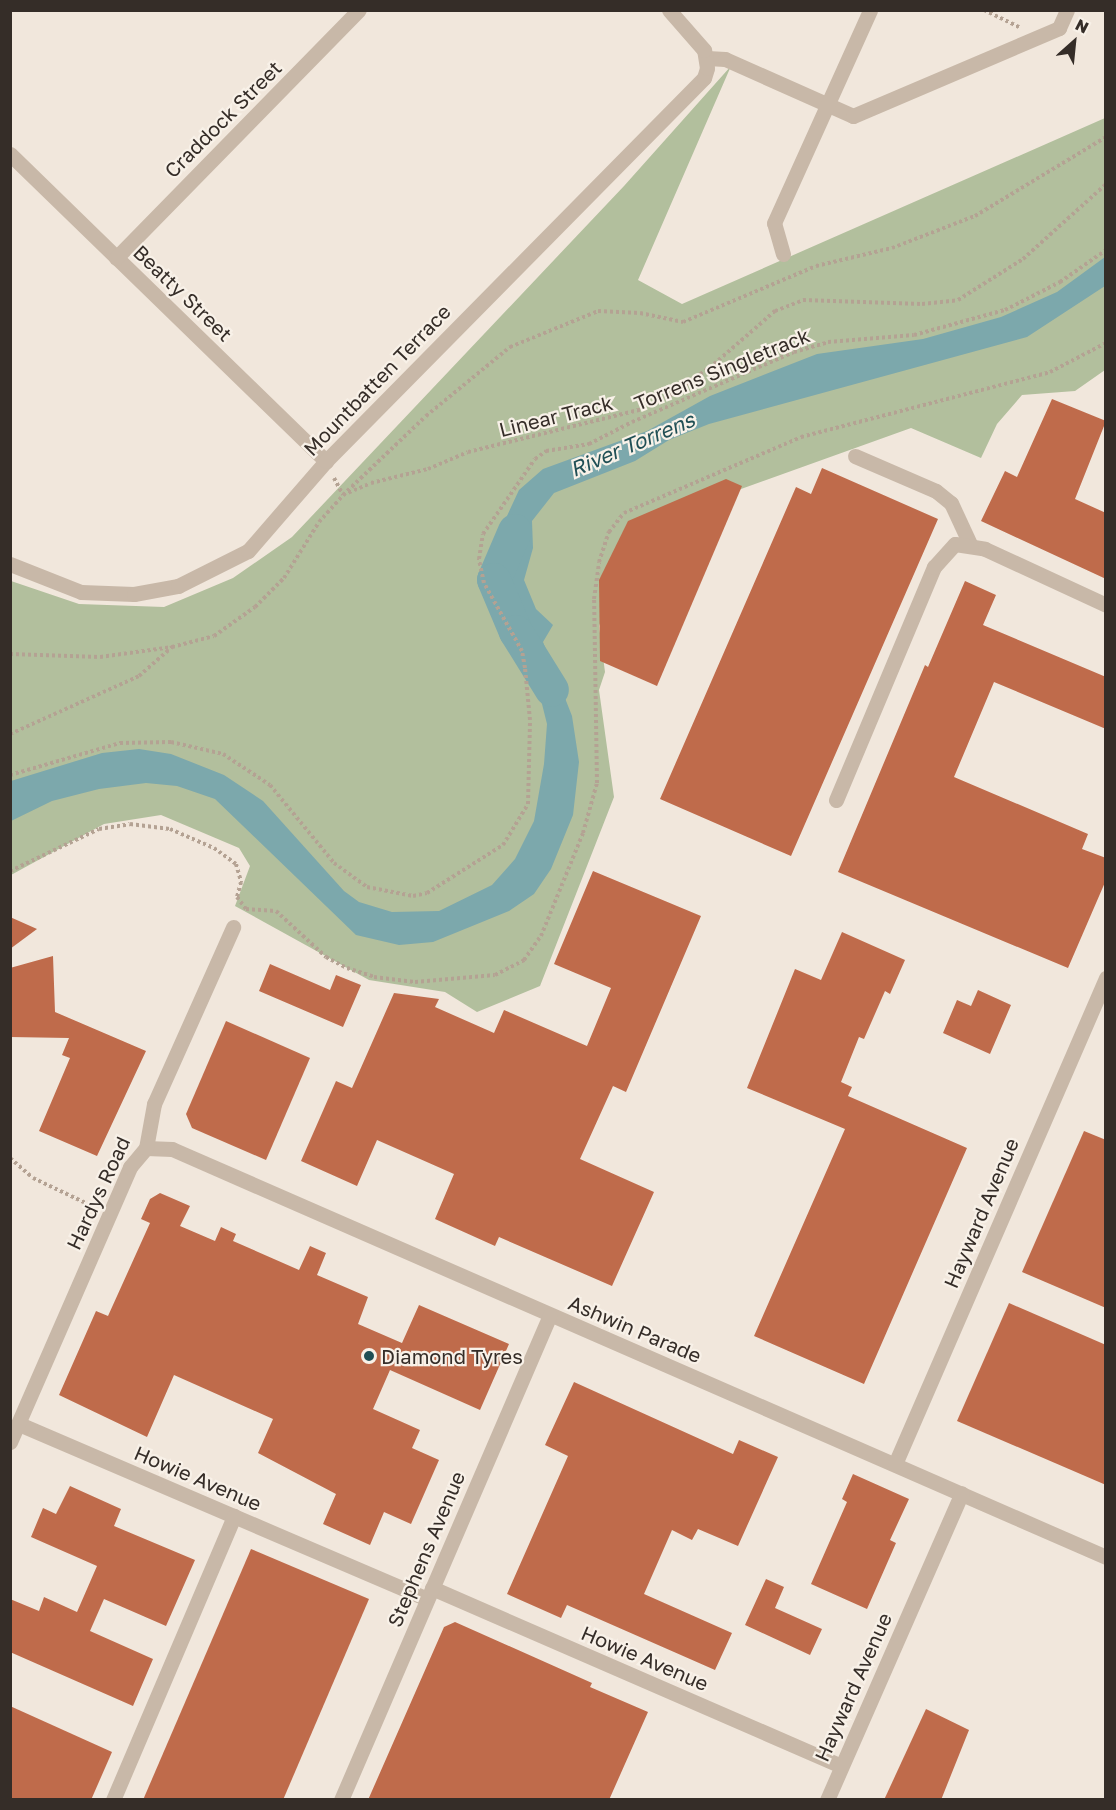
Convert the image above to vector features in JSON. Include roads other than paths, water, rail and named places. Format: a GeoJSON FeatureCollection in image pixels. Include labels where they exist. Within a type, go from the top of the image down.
{"type":"FeatureCollection","features":[{"type":"Feature","properties":{"kind":"street","name":"Craddock Street"},"geometry":{"type":"LineString","coordinates":[[116,258],[359,10]]}},
{"type":"Feature","properties":{"kind":"street"},"geometry":{"type":"LineString","coordinates":[[669,10],[694,35],[707,58],[725,59],[853,116],[1059,28],[1067,10]]}},
{"type":"Feature","properties":{"kind":"street"},"geometry":{"type":"LineString","coordinates":[[783,254],[774,223],[870,10]]}},
{"type":"Feature","properties":{"kind":"street","name":"Mountbatten Terrace"},"geometry":{"type":"LineString","coordinates":[[10,564],[81,592],[134,594],[178,586],[248,551],[326,461],[697,87],[704,78],[707,58]]}},
{"type":"Feature","properties":{"kind":"street","name":"Beatty Street"},"geometry":{"type":"LineString","coordinates":[[10,154],[326,461]]}},
{"type":"Feature","properties":{"kind":"street"},"geometry":{"type":"LineString","coordinates":[[855,456],[936,491],[951,503],[970,544]]}},
{"type":"Feature","properties":{"kind":"street"},"geometry":{"type":"LineString","coordinates":[[836,800],[934,567],[955,544],[970,544],[1106,605]]}},
{"type":"Feature","properties":{"kind":"street","name":"Hardys Road"},"geometry":{"type":"LineString","coordinates":[[10,1442],[130,1167],[146,1148],[154,1104],[233,927]]}},
{"type":"Feature","properties":{"kind":"street","name":"Hayward Avenue"},"geometry":{"type":"LineString","coordinates":[[896,1464],[1106,978]]}},
{"type":"Feature","properties":{"kind":"street","name":"Ashwin Parade"},"geometry":{"type":"LineString","coordinates":[[146,1148],[172,1149],[962,1492],[1106,1557]]}},
{"type":"Feature","properties":{"kind":"street","name":"Stephens Avenue"},"geometry":{"type":"LineString","coordinates":[[341,1800],[550,1315]]}},
{"type":"Feature","properties":{"kind":"street","name":"Howie Avenue"},"geometry":{"type":"LineString","coordinates":[[19,1424],[234,1516],[430,1593],[841,1766]]}},
{"type":"Feature","properties":{"kind":"street","name":"Hayward Avenue"},"geometry":{"type":"LineString","coordinates":[[827,1800],[962,1492]]}},
{"type":"Feature","properties":{"kind":"street"},"geometry":{"type":"LineString","coordinates":[[113,1800],[133,1735],[170,1648],[234,1516]]}},
{"type":"Feature","properties":{"kind":"water","name":"River Torrens"},"geometry":{"type":"Polygon","coordinates":[[[1105,257],[1105,286],[1027,337],[709,424],[669,440],[635,461],[554,493],[532,521],[533,548],[524,580],[536,609],[553,625],[543,642],[572,716],[579,762],[573,815],[551,869],[534,894],[509,911],[433,942],[399,945],[356,935],[215,799],[177,786],[146,783],[99,789],[52,801],[11,821],[11,781],[102,753],[139,749],[171,754],[224,775],[263,801],[344,891],[359,902],[392,912],[439,911],[492,885],[515,859],[534,821],[544,764],[547,724],[524,637],[493,568],[493,546],[519,490],[543,469],[647,431],[710,396],[817,354],[923,339],[1001,317],[1057,292],[1105,257]]]}},
{"type":"Feature","properties":{"kind":"waterway","name":"River Torrens"},"geometry":{"type":"LineString","coordinates":[[515,531],[494,580],[516,632],[552,690]]}},
{"type":"Feature","properties":{"kind":"place","name":"Diamond Tyres"},"geometry":{"type":"Point","coordinates":[369,1356]}}]}
